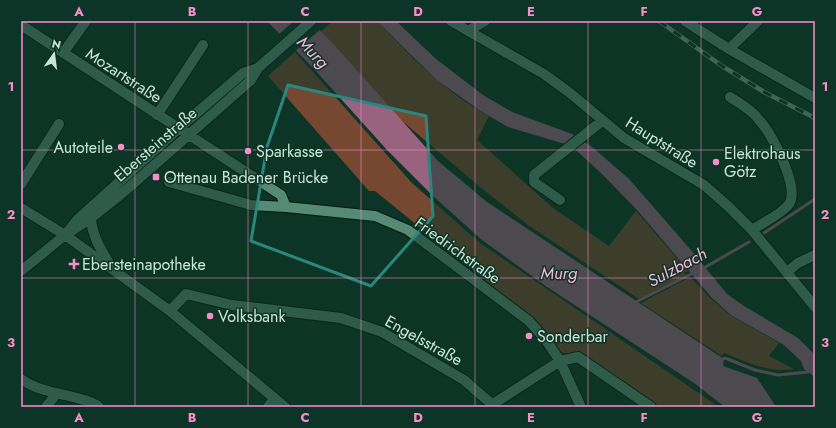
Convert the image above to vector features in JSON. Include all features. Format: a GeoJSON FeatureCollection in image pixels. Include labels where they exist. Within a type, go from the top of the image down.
{"type":"FeatureCollection","features":[{"type":"Feature","properties":{"kind":"street"},"geometry":{"type":"LineString","coordinates":[[63,53],[86,21]]}},
{"type":"Feature","properties":{"kind":"street","name":"Ebersteinstraße"},"geometry":{"type":"LineString","coordinates":[[21,271],[65,235],[92,218],[142,176],[251,80],[258,68],[312,21]]}},
{"type":"Feature","properties":{"kind":"street","name":"Hauptstraße"},"geometry":{"type":"LineString","coordinates":[[451,21],[544,74],[570,93],[624,138],[704,185],[752,230],[815,307]]}},
{"type":"Feature","properties":{"kind":"street"},"geometry":{"type":"LineString","coordinates":[[468,31],[485,21]]}},
{"type":"Feature","properties":{"kind":"street"},"geometry":{"type":"LineString","coordinates":[[685,21],[729,49],[815,98]]}},
{"type":"Feature","properties":{"kind":"street"},"geometry":{"type":"LineString","coordinates":[[729,49],[758,21]]}},
{"type":"Feature","properties":{"kind":"street","name":"Mozartstraße"},"geometry":{"type":"LineString","coordinates":[[21,25],[281,195],[286,207]]}},
{"type":"Feature","properties":{"kind":"street"},"geometry":{"type":"LineString","coordinates":[[157,115],[203,45]]}},
{"type":"Feature","properties":{"kind":"street","name":"Ebersteinstraße"},"geometry":{"type":"LineString","coordinates":[[65,235],[77,220],[178,129],[243,73],[258,68]]}},
{"type":"Feature","properties":{"kind":"street"},"geometry":{"type":"LineString","coordinates":[[730,97],[753,114],[770,134],[789,175],[791,186],[792,195],[790,203],[779,213],[752,230]]}},
{"type":"Feature","properties":{"kind":"street"},"geometry":{"type":"LineString","coordinates":[[560,200],[534,182],[534,175],[602,121]]}},
{"type":"Feature","properties":{"kind":"street"},"geometry":{"type":"LineString","coordinates":[[21,184],[59,124]]}},
{"type":"Feature","properties":{"kind":"street","name":"Friedrichstraße"},"geometry":{"type":"LineString","coordinates":[[170,182],[251,205],[376,216],[408,230],[529,321],[546,340],[560,361],[582,407]]}},
{"type":"Feature","properties":{"kind":"street"},"geometry":{"type":"LineString","coordinates":[[21,208],[65,235],[114,272],[170,311],[271,403],[285,407]]}},
{"type":"Feature","properties":{"kind":"street"},"geometry":{"type":"LineString","coordinates":[[92,218],[92,226],[97,241],[114,272]]}},
{"type":"Feature","properties":{"kind":"street"},"geometry":{"type":"LineString","coordinates":[[787,272],[798,263],[815,255]]}},
{"type":"Feature","properties":{"kind":"street","name":"Engelsstraße"},"geometry":{"type":"LineString","coordinates":[[170,311],[186,294],[232,306],[341,318],[382,332],[464,380],[493,406]]}},
{"type":"Feature","properties":{"kind":"street"},"geometry":{"type":"LineString","coordinates":[[493,406],[560,361],[578,357],[651,407]]}},
{"type":"Feature","properties":{"kind":"street"},"geometry":{"type":"LineString","coordinates":[[21,379],[29,385],[94,402],[99,407]]}},
{"type":"Feature","properties":{"kind":"street"},"geometry":{"type":"LineString","coordinates":[[46,407],[56,393]]}},
{"type":"Feature","properties":{"kind":"highlighted area"},"geometry":{"type":"Polygon","coordinates":[[[288,85],[426,116],[433,216],[371,286],[251,241],[267,147],[288,85]]]}},
{"type":"Feature","properties":{"kind":"shaded area"},"geometry":{"type":"Polygon","coordinates":[[[333,21],[377,21],[402,47],[443,85],[473,107],[489,116],[477,140],[553,208],[609,246],[636,211],[688,271],[684,273],[686,276],[639,299],[528,225],[480,187],[394,114],[321,31],[333,21]]]}},
{"type":"Feature","properties":{"kind":"shaded area"},"geometry":{"type":"Polygon","coordinates":[[[295,52],[412,183],[480,243],[719,407],[659,407],[578,353],[560,352],[533,319],[375,191],[369,191],[268,76],[295,52]]]}},
{"type":"Feature","properties":{"kind":"shaded area"},"geometry":{"type":"Polygon","coordinates":[[[690,277],[710,298],[730,315],[779,343],[769,356],[794,369],[776,370],[758,366],[724,353],[722,356],[641,303],[690,277]]]}},
{"type":"Feature","properties":{"kind":"water","name":"Murg"},"geometry":{"type":"Polygon","coordinates":[[[267,21],[311,21],[438,161],[487,202],[724,359],[723,366],[757,378],[777,407],[725,407],[694,383],[547,287],[482,240],[434,197],[388,151],[314,69],[267,21]]]}},
{"type":"Feature","properties":{"kind":"water"},"geometry":{"type":"Polygon","coordinates":[[[377,21],[396,21],[436,59],[483,95],[512,112],[572,134],[591,146],[629,179],[727,294],[744,306],[798,338],[815,355],[815,377],[804,369],[801,361],[784,345],[731,315],[712,298],[637,210],[577,151],[565,144],[508,127],[479,110],[437,80],[377,21]]]}},
{"type":"Feature","properties":{"kind":"pier"},"geometry":{"type":"Polygon","coordinates":[[[294,21],[313,21],[321,29],[294,52],[278,35],[294,21]]]}},
{"type":"Feature","properties":{"kind":"waterway","name":"Sulzbach"},"geometry":{"type":"LineString","coordinates":[[764,233],[815,199]]}},
{"type":"Feature","properties":{"kind":"waterway","name":"Sulzbach"},"geometry":{"type":"LineString","coordinates":[[702,269],[749,242]]}},
{"type":"Feature","properties":{"kind":"waterway","name":"Sulzbach"},"geometry":{"type":"LineString","coordinates":[[634,303],[695,272]]}},
{"type":"Feature","properties":{"kind":"waterway"},"geometry":{"type":"LineString","coordinates":[[721,360],[725,358],[755,370],[778,375],[808,372],[815,368]]}},
{"type":"Feature","properties":{"kind":"railway"},"geometry":{"type":"LineString","coordinates":[[659,21],[722,66],[764,92],[815,118]]}},
{"type":"Feature","properties":{"kind":"place","name":"Autoteile"},"geometry":{"type":"Point","coordinates":[121,147]}},
{"type":"Feature","properties":{"kind":"place","name":"Sparkasse"},"geometry":{"type":"Point","coordinates":[248,151]}},
{"type":"Feature","properties":{"kind":"place","name":"Elektrohaus Götz"},"geometry":{"type":"Point","coordinates":[716,162]}},
{"type":"Feature","properties":{"kind":"place","name":"Ottenau Badener Brücke"},"geometry":{"type":"Point","coordinates":[156,177]}},
{"type":"Feature","properties":{"kind":"place","name":"Ebersteinapotheke"},"geometry":{"type":"Point","coordinates":[74,264]}},
{"type":"Feature","properties":{"kind":"place","name":"Volksbank"},"geometry":{"type":"Point","coordinates":[210,316]}},
{"type":"Feature","properties":{"kind":"place","name":"Sonderbar"},"geometry":{"type":"Point","coordinates":[529,336]}}]}
